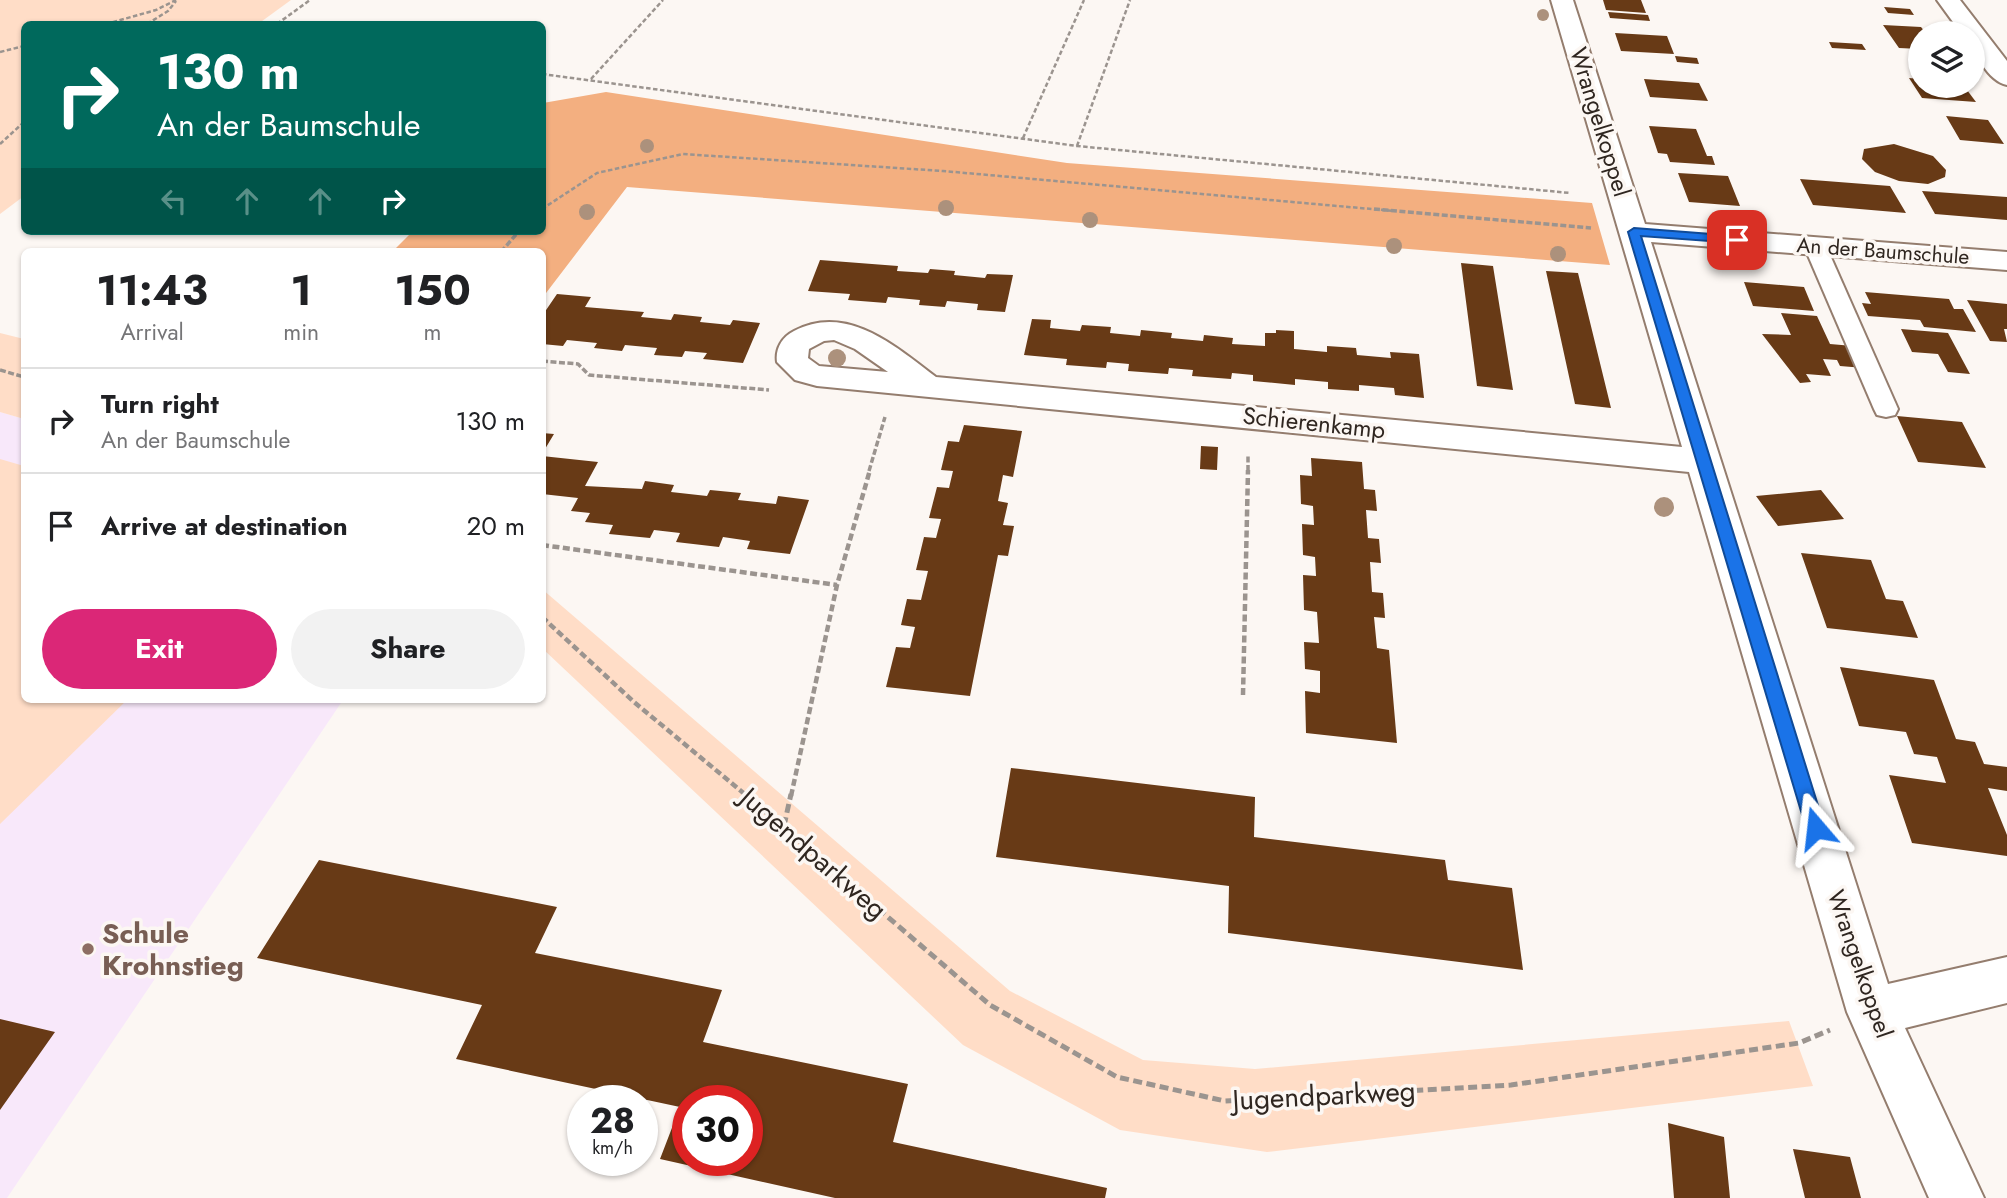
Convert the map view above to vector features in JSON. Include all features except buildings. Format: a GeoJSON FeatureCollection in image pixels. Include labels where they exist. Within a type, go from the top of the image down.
{"type":"FeatureCollection","features":[{"type":"Feature","properties":{"kind":"street","name":"Wrangelkoppel"},"geometry":{"type":"LineString","coordinates":[[1562,0],[1872,1012],[1957,1198]]}},
{"type":"Feature","properties":{"kind":"street"},"geometry":{"type":"LineString","coordinates":[[1948,0],[2007,78]]}},
{"type":"Feature","properties":{"kind":"street","name":"An der Baumschule"},"geometry":{"type":"LineString","coordinates":[[1634,232],[2007,261]]}},
{"type":"Feature","properties":{"kind":"street"},"geometry":{"type":"LineString","coordinates":[[817,376],[807,373],[793,362],[793,348],[799,341],[816,332],[838,330],[858,336],[910,384]]}},
{"type":"Feature","properties":{"kind":"street","name":"Schierenkamp"},"geometry":{"type":"LineString","coordinates":[[817,376],[1702,461]]}},
{"type":"Feature","properties":{"kind":"street"},"geometry":{"type":"LineString","coordinates":[[1872,1012],[2007,980]]}},
{"type":"Feature","properties":{"kind":"lane"},"geometry":{"type":"LineString","coordinates":[[1815,246],[1886,409]]}},
{"type":"Feature","properties":{"kind":"path"},"geometry":{"type":"LineString","coordinates":[[117,21],[156,10],[176,0]]}},
{"type":"Feature","properties":{"kind":"path"},"geometry":{"type":"LineString","coordinates":[[152,21],[168,11],[176,0]]}},
{"type":"Feature","properties":{"kind":"path"},"geometry":{"type":"LineString","coordinates":[[281,21],[310,0]]}},
{"type":"Feature","properties":{"kind":"path"},"geometry":{"type":"LineString","coordinates":[[591,79],[663,0]]}},
{"type":"Feature","properties":{"kind":"path"},"geometry":{"type":"LineString","coordinates":[[1023,138],[1084,0]]}},
{"type":"Feature","properties":{"kind":"path"},"geometry":{"type":"LineString","coordinates":[[1077,146],[1130,0]]}},
{"type":"Feature","properties":{"kind":"path"},"geometry":{"type":"LineString","coordinates":[[0,52],[21,47]]}},
{"type":"Feature","properties":{"kind":"path"},"geometry":{"type":"LineString","coordinates":[[546,74],[1077,146],[1570,193]]}},
{"type":"Feature","properties":{"kind":"path"},"geometry":{"type":"LineString","coordinates":[[0,144],[21,125]]}},
{"type":"Feature","properties":{"kind":"path"},"geometry":{"type":"LineString","coordinates":[[546,206],[597,173],[683,154],[956,172],[1634,232]]}},
{"type":"Feature","properties":{"kind":"path"},"geometry":{"type":"LineString","coordinates":[[546,361],[578,364],[589,374],[775,390],[817,376]]}},
{"type":"Feature","properties":{"kind":"path"},"geometry":{"type":"LineString","coordinates":[[0,370],[21,376]]}},
{"type":"Feature","properties":{"kind":"path"},"geometry":{"type":"LineString","coordinates":[[784,826],[838,585],[910,384]]}},
{"type":"Feature","properties":{"kind":"path"},"geometry":{"type":"LineString","coordinates":[[1243,695],[1249,416]]}},
{"type":"Feature","properties":{"kind":"path"},"geometry":{"type":"LineString","coordinates":[[546,546],[838,585]]}},
{"type":"Feature","properties":{"kind":"path","name":"Jugendparkweg"},"geometry":{"type":"LineString","coordinates":[[546,621],[634,702],[784,826],[990,1005],[1117,1077],[1225,1101],[1511,1085],[1800,1043],[1872,1012]]}},
{"type":"Feature","properties":{"kind":"shaded area"},"geometry":{"type":"Polygon","coordinates":[[[0,0],[291,0],[262,21],[21,21],[21,198],[0,214],[0,0]]]}},
{"type":"Feature","properties":{"kind":"shaded area"},"geometry":{"type":"Polygon","coordinates":[[[606,92],[1067,163],[1592,203],[1610,265],[627,187],[546,293],[546,248],[396,248],[409,235],[546,235],[546,102],[606,92]]]}},
{"type":"Feature","properties":{"kind":"shaded area"},"geometry":{"type":"Polygon","coordinates":[[[0,333],[21,338],[21,418],[0,412],[0,333]]]}},
{"type":"Feature","properties":{"kind":"shaded area","name":"Schule Krohnstieg"},"geometry":{"type":"Polygon","coordinates":[[[0,412],[21,418],[21,703],[341,703],[7,1198],[0,1198],[0,412]]]}},
{"type":"Feature","properties":{"kind":"shaded area"},"geometry":{"type":"Polygon","coordinates":[[[0,459],[21,465],[21,703],[124,703],[0,824],[0,459]]]}},
{"type":"Feature","properties":{"kind":"shaded area"},"geometry":{"type":"Polygon","coordinates":[[[546,592],[1010,991],[1143,1060],[1255,1069],[1789,1021],[1813,1086],[1267,1152],[1120,1130],[963,1045],[546,652],[546,592]]]}},
{"type":"Feature","properties":{"kind":"place","name":"Schule Krohnstieg"},"geometry":{"type":"Point","coordinates":[88,949]}},
{"type":"Feature","properties":{"kind":"route"},"geometry":{"type":"LineString","coordinates":[[1737,240],[1634,232],[1816,828]]}}]}
